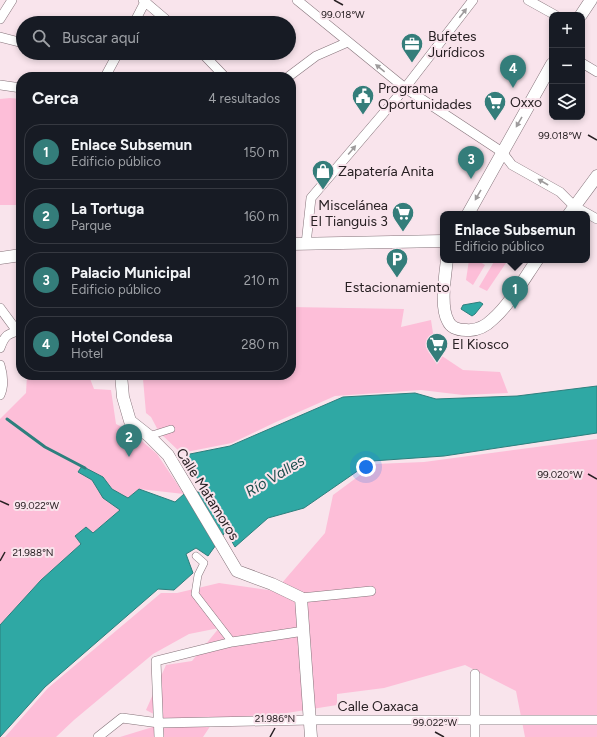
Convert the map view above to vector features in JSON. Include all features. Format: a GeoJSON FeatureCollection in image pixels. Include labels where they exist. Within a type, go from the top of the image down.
{"type":"FeatureCollection","features":[{"type":"Feature","properties":{"kind":"street"},"geometry":{"type":"LineString","coordinates":[[0,19],[12,0]]}},
{"type":"Feature","properties":{"kind":"street"},"geometry":{"type":"LineString","coordinates":[[137,16],[145,0],[162,16]]}},
{"type":"Feature","properties":{"kind":"street"},"geometry":{"type":"LineString","coordinates":[[297,0],[405,88],[502,152],[512,165],[560,192],[572,210],[597,176]]}},
{"type":"Feature","properties":{"kind":"street"},"geometry":{"type":"LineString","coordinates":[[306,244],[311,198],[405,88],[473,0]]}},
{"type":"Feature","properties":{"kind":"street"},"geometry":{"type":"LineString","coordinates":[[528,0],[550,12]]}},
{"type":"Feature","properties":{"kind":"street"},"geometry":{"type":"LineString","coordinates":[[584,12],[591,0]]}},
{"type":"Feature","properties":{"kind":"street"},"geometry":{"type":"LineString","coordinates":[[0,37],[16,41]]}},
{"type":"Feature","properties":{"kind":"street"},"geometry":{"type":"LineString","coordinates":[[295,72],[316,56],[348,42]]}},
{"type":"Feature","properties":{"kind":"street"},"geometry":{"type":"LineString","coordinates":[[108,72],[114,60]]}},
{"type":"Feature","properties":{"kind":"street"},"geometry":{"type":"LineString","coordinates":[[209,60],[220,72]]}},
{"type":"Feature","properties":{"kind":"street"},"geometry":{"type":"LineString","coordinates":[[585,65],[597,72]]}},
{"type":"Feature","properties":{"kind":"street"},"geometry":{"type":"LineString","coordinates":[[470,211],[549,69]]}},
{"type":"Feature","properties":{"kind":"street"},"geometry":{"type":"LineString","coordinates":[[0,85],[16,87]]}},
{"type":"Feature","properties":{"kind":"street"},"geometry":{"type":"LineString","coordinates":[[296,244],[440,241]]}},
{"type":"Feature","properties":{"kind":"street"},"geometry":{"type":"LineString","coordinates":[[3,258],[16,256]]}},
{"type":"Feature","properties":{"kind":"street"},"geometry":{"type":"LineString","coordinates":[[447,263],[443,286],[445,311],[448,322],[458,330],[477,331],[493,320],[536,263]]}},
{"type":"Feature","properties":{"kind":"street"},"geometry":{"type":"LineString","coordinates":[[0,308],[16,327]]}},
{"type":"Feature","properties":{"kind":"street"},"geometry":{"type":"LineString","coordinates":[[0,348],[3,341],[10,333],[16,332]]}},
{"type":"Feature","properties":{"kind":"street"},"geometry":{"type":"LineString","coordinates":[[0,365],[2,371],[3,389],[0,395]]}},
{"type":"Feature","properties":{"kind":"street","name":"Calle Matamoros"},"geometry":{"type":"LineString","coordinates":[[121,380],[123,398],[130,421],[149,436],[168,456],[237,571],[272,584],[301,598]]}},
{"type":"Feature","properties":{"kind":"street"},"geometry":{"type":"LineString","coordinates":[[149,436],[171,429]]}},
{"type":"Feature","properties":{"kind":"street"},"geometry":{"type":"LineString","coordinates":[[196,556],[204,563],[198,575],[195,594],[232,642]]}},
{"type":"Feature","properties":{"kind":"street"},"geometry":{"type":"LineString","coordinates":[[312,737],[301,598],[372,591]]}},
{"type":"Feature","properties":{"kind":"street"},"geometry":{"type":"LineString","coordinates":[[159,737],[156,661],[232,642],[304,631]]}},
{"type":"Feature","properties":{"kind":"street"},"geometry":{"type":"LineString","coordinates":[[475,674],[475,737]]}},
{"type":"Feature","properties":{"kind":"street","name":"Calle Oaxaca"},"geometry":{"type":"LineString","coordinates":[[98,737],[122,718],[159,723],[311,720],[597,720]]}},
{"type":"Feature","properties":{"kind":"shaded area"},"geometry":{"type":"Polygon","coordinates":[[[0,99],[16,99],[16,205],[0,205],[0,99]]]}},
{"type":"Feature","properties":{"kind":"shaded area"},"geometry":{"type":"Polygon","coordinates":[[[469,263],[482,263],[485,265],[473,285],[466,280],[469,263]]]}},
{"type":"Feature","properties":{"kind":"shaded area"},"geometry":{"type":"Polygon","coordinates":[[[493,263],[506,263],[487,291],[479,287],[493,263]]]}},
{"type":"Feature","properties":{"kind":"shaded area"},"geometry":{"type":"Polygon","coordinates":[[[296,307],[404,309],[401,327],[431,320],[434,340],[431,344],[439,354],[463,370],[500,372],[508,393],[463,395],[421,390],[335,396],[232,443],[181,453],[159,432],[151,417],[146,413],[143,380],[296,380],[296,307]]]}},
{"type":"Feature","properties":{"kind":"shaded area"},"geometry":{"type":"Polygon","coordinates":[[[27,380],[91,380],[94,389],[111,390],[116,424],[130,431],[157,454],[184,494],[139,489],[128,498],[78,472],[92,480],[120,510],[93,533],[75,536],[81,544],[41,580],[0,625],[0,419],[26,393],[27,380]]]}},
{"type":"Feature","properties":{"kind":"shaded area"},"geometry":{"type":"Polygon","coordinates":[[[597,439],[597,737],[525,737],[516,691],[465,665],[384,688],[337,694],[337,705],[211,725],[203,737],[120,737],[169,722],[146,710],[166,665],[192,661],[219,628],[189,634],[153,654],[74,720],[56,737],[5,737],[48,688],[161,593],[177,593],[219,583],[275,591],[325,533],[333,495],[375,464],[424,462],[597,439]]]}},
{"type":"Feature","properties":{"kind":"water"},"geometry":{"type":"Polygon","coordinates":[[[480,302],[483,304],[472,316],[461,309],[463,305],[480,302]]]}},
{"type":"Feature","properties":{"kind":"water","name":"Río Valles"},"geometry":{"type":"Polygon","coordinates":[[[597,386],[597,433],[444,456],[372,461],[304,508],[268,518],[235,547],[226,531],[208,556],[196,548],[186,554],[193,573],[174,590],[158,589],[45,687],[0,737],[0,625],[41,580],[81,544],[75,536],[86,527],[93,533],[120,510],[103,498],[92,480],[78,472],[82,466],[103,477],[112,489],[128,498],[139,489],[175,502],[184,494],[204,491],[185,455],[230,446],[343,397],[415,393],[436,399],[517,396],[597,386]]]}},
{"type":"Feature","properties":{"kind":"waterway"},"geometry":{"type":"LineString","coordinates":[[7,419],[45,447],[85,468]]}},
{"type":"Feature","properties":{"kind":"place","name":"Bufetes Jurídicos"},"geometry":{"type":"Point","coordinates":[412,64]}},
{"type":"Feature","properties":{"kind":"place","name":"Hotel Condesa"},"geometry":{"type":"Point","coordinates":[513,88]}},
{"type":"Feature","properties":{"kind":"place","name":"Programa Oportunidades"},"geometry":{"type":"Point","coordinates":[363,116]}},
{"type":"Feature","properties":{"kind":"place","name":"Oxxo"},"geometry":{"type":"Point","coordinates":[495,122]}},
{"type":"Feature","properties":{"kind":"place","name":"Palacio Municipal"},"geometry":{"type":"Point","coordinates":[471,179]}},
{"type":"Feature","properties":{"kind":"place","name":"Zapatería Anita"},"geometry":{"type":"Point","coordinates":[323,190]}},
{"type":"Feature","properties":{"kind":"place","name":"Miscelánea El Tianguis 3"},"geometry":{"type":"Point","coordinates":[403,232]}},
{"type":"Feature","properties":{"kind":"place","name":"Estacionamiento"},"geometry":{"type":"Point","coordinates":[397,278]}},
{"type":"Feature","properties":{"kind":"place","name":"Enlace Subsemun"},"geometry":{"type":"Point","coordinates":[515,309]}},
{"type":"Feature","properties":{"kind":"place","name":"El Kiosco"},"geometry":{"type":"Point","coordinates":[437,364]}},
{"type":"Feature","properties":{"kind":"place","name":"La Tortuga"},"geometry":{"type":"Point","coordinates":[129,457]}}]}
